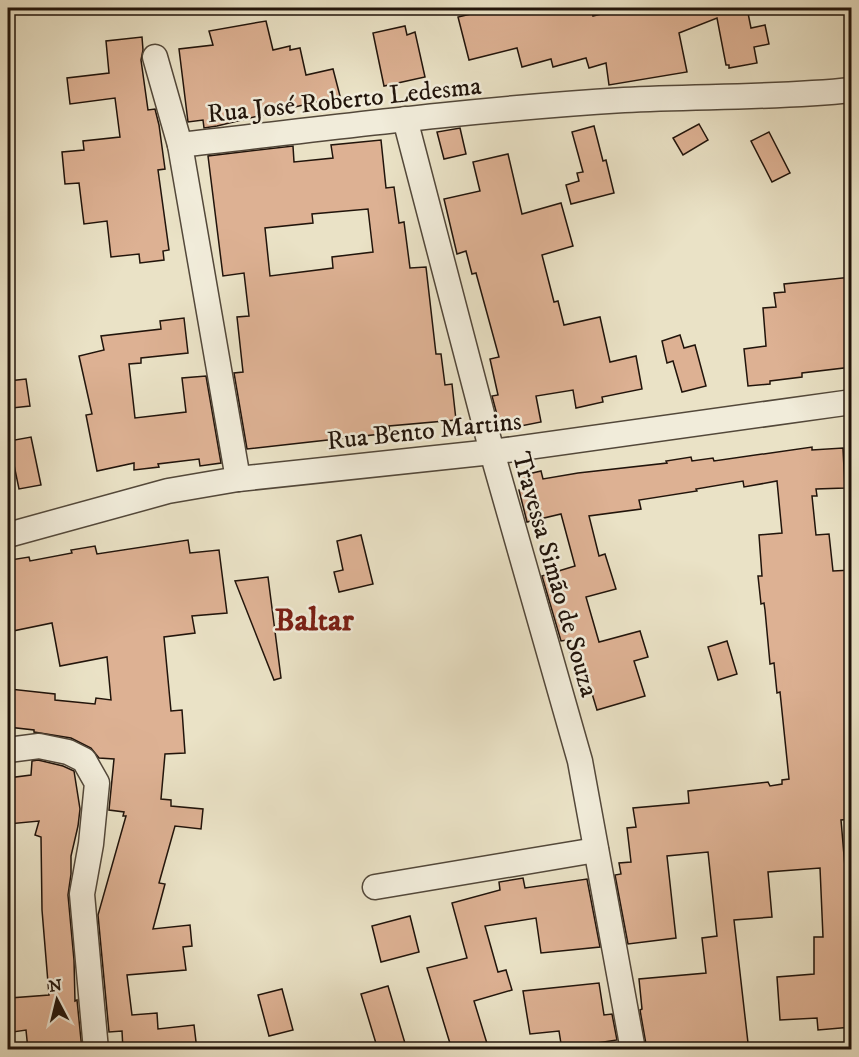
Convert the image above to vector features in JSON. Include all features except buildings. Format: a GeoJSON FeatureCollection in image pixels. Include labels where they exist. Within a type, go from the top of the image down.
{"type":"FeatureCollection","features":[{"type":"Feature","properties":{"kind":"street"},"geometry":{"type":"LineString","coordinates":[[155,57],[180,146]]}},
{"type":"Feature","properties":{"kind":"street","name":"Rua José Roberto Ledesma"},"geometry":{"type":"LineString","coordinates":[[238,478],[180,146],[405,119],[625,100],[805,95],[852,90]]}},
{"type":"Feature","properties":{"kind":"street","name":"Travessa Simão de Souza"},"geometry":{"type":"LineString","coordinates":[[405,119],[492,452],[580,761],[633,1050]]}},
{"type":"Feature","properties":{"kind":"street","name":"Rua Bento Martins"},"geometry":{"type":"LineString","coordinates":[[8,535],[168,491],[238,478],[492,452],[852,402]]}},
{"type":"Feature","properties":{"kind":"street"},"geometry":{"type":"LineString","coordinates":[[8,750],[39,746],[68,752],[84,760],[97,783],[91,844],[82,894],[96,1050]]}},
{"type":"Feature","properties":{"kind":"street"},"geometry":{"type":"LineString","coordinates":[[375,887],[596,850]]}},
{"type":"Feature","properties":{"kind":"district","name":"Baltar"},"geometry":{"type":"Point","coordinates":[314,619]}}]}
